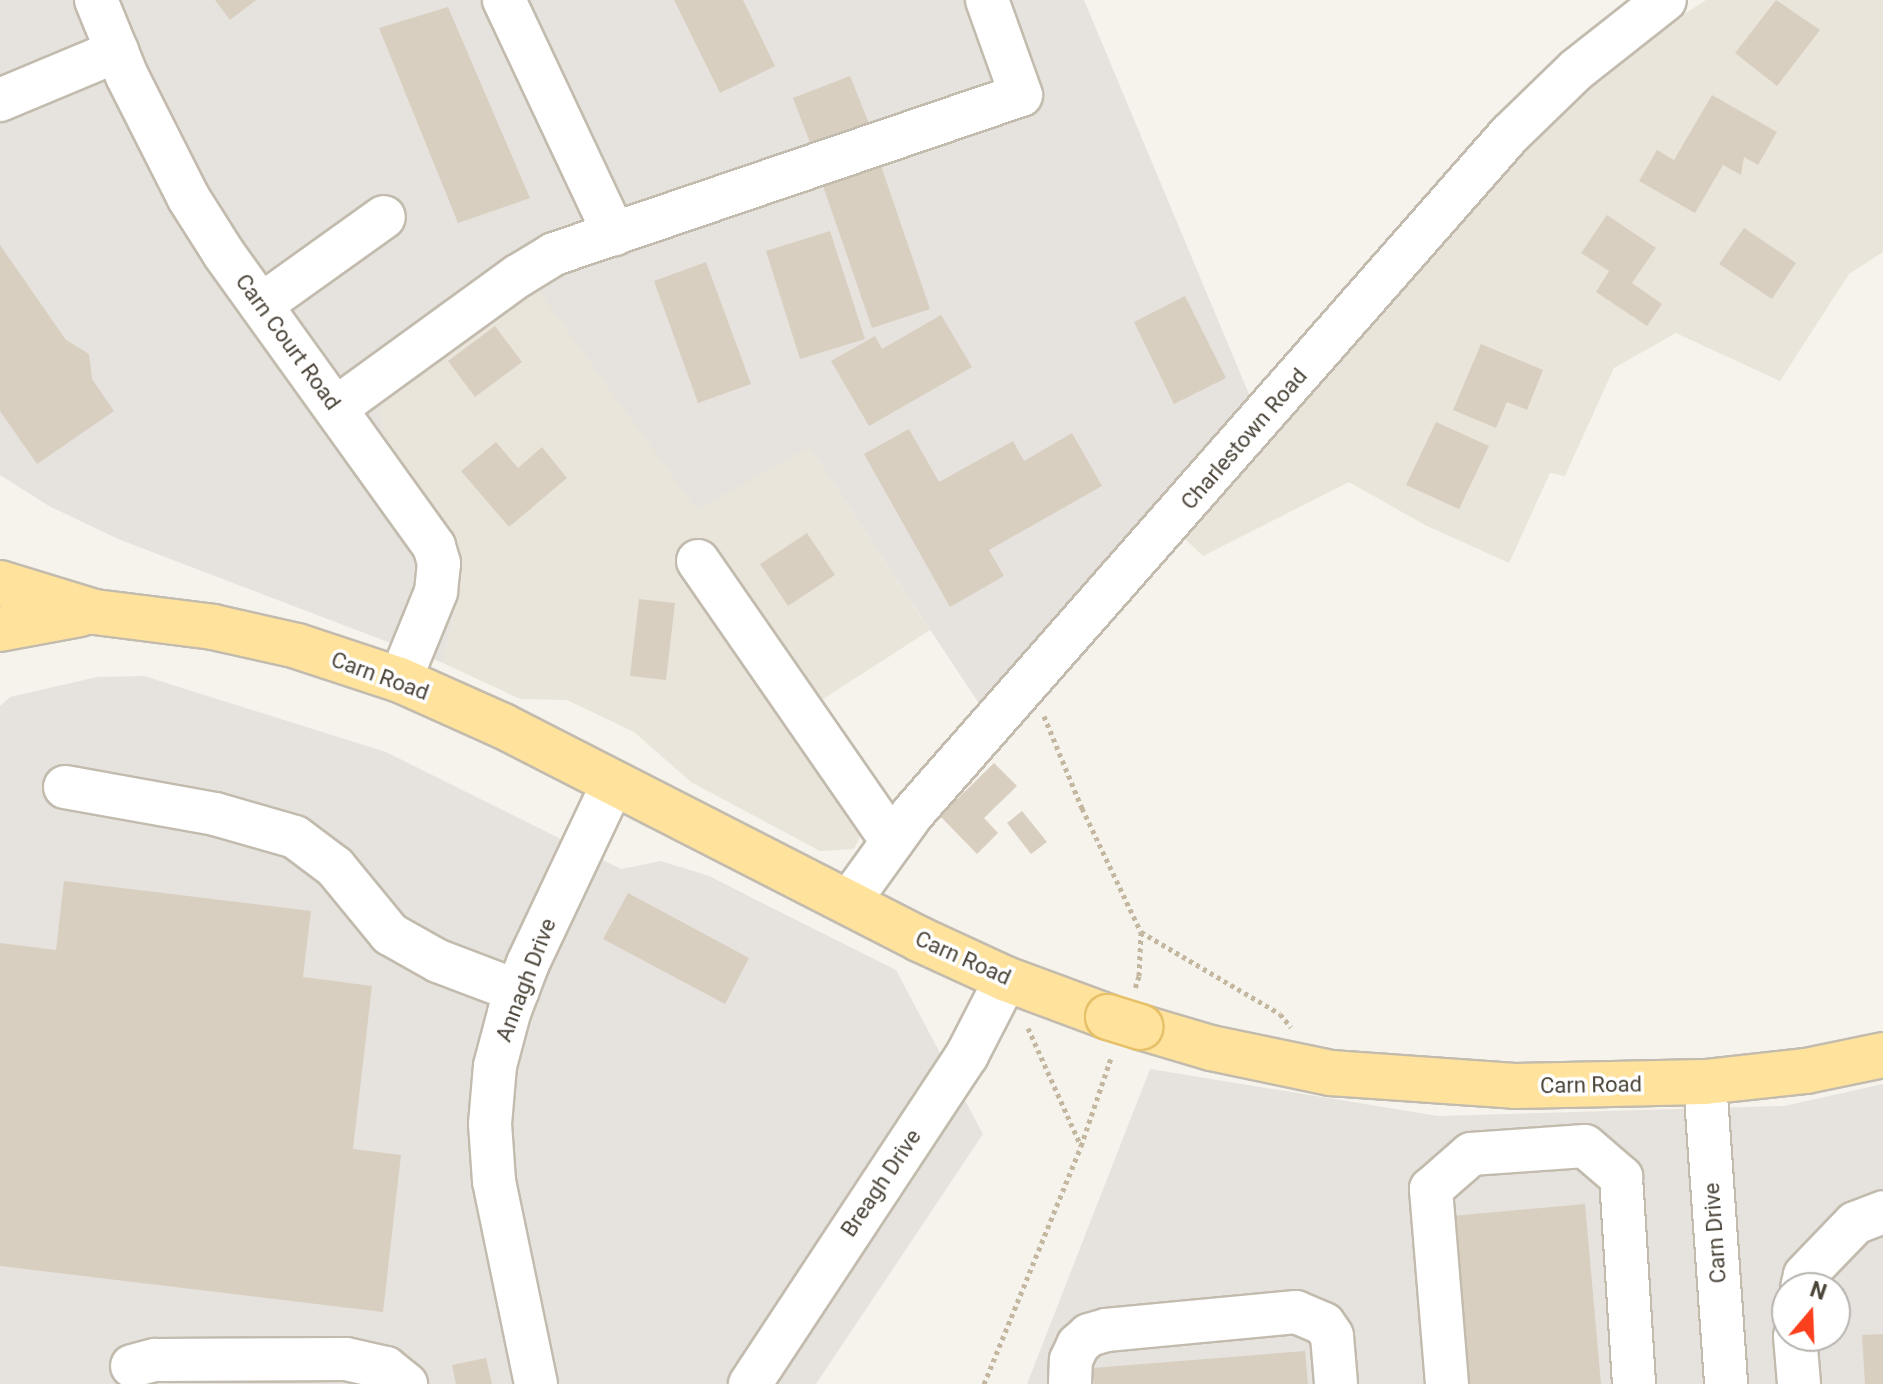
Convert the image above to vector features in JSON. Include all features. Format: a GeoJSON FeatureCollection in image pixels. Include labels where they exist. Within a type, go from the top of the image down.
{"type":"FeatureCollection","features":[{"type":"Feature","properties":{"kind":"main road","name":"Carn Road"},"geometry":{"type":"LineString","coordinates":[[0,583],[95,612],[213,627],[283,643],[400,680],[503,726],[848,903],[1006,979],[1124,1022],[1211,1048],[1331,1073],[1515,1086],[1705,1082],[1806,1071],[1883,1055]]}},
{"type":"Feature","properties":{"kind":"main road","name":"Carn Road"},"geometry":{"type":"LineString","coordinates":[[0,629],[95,612]]}},
{"type":"Feature","properties":{"kind":"street","name":"Carn Court Road"},"geometry":{"type":"LineString","coordinates":[[96,0],[117,51],[188,197],[261,305],[422,526],[439,563],[436,592],[400,680]]}},
{"type":"Feature","properties":{"kind":"street"},"geometry":{"type":"LineString","coordinates":[[504,0],[614,234]]}},
{"type":"Feature","properties":{"kind":"street"},"geometry":{"type":"LineString","coordinates":[[336,408],[518,276],[554,254],[1021,95],[987,0]]}},
{"type":"Feature","properties":{"kind":"street","name":"Charlestown Road"},"geometry":{"type":"LineString","coordinates":[[848,903],[892,841],[1509,135],[1576,70],[1665,0]]}},
{"type":"Feature","properties":{"kind":"street"},"geometry":{"type":"LineString","coordinates":[[0,100],[117,51]]}},
{"type":"Feature","properties":{"kind":"street"},"geometry":{"type":"LineString","coordinates":[[261,305],[384,217]]}},
{"type":"Feature","properties":{"kind":"street"},"geometry":{"type":"LineString","coordinates":[[698,561],[892,841]]}},
{"type":"Feature","properties":{"kind":"street","name":"Annagh Drive"},"geometry":{"type":"LineString","coordinates":[[536,1384],[494,1181],[490,1124],[495,1066],[517,991],[613,783]]}},
{"type":"Feature","properties":{"kind":"street"},"geometry":{"type":"LineString","coordinates":[[65,787],[215,814],[295,837],[335,867],[390,934],[438,961],[517,991]]}},
{"type":"Feature","properties":{"kind":"street","name":"Breagh Drive"},"geometry":{"type":"LineString","coordinates":[[750,1384],[967,1055],[1006,979]]}},
{"type":"Feature","properties":{"kind":"street","name":"Carn Drive"},"geometry":{"type":"LineString","coordinates":[[1705,1082],[1726,1384]]}},
{"type":"Feature","properties":{"kind":"street"},"geometry":{"type":"LineString","coordinates":[[1447,1384],[1431,1189],[1471,1154],[1585,1146],[1621,1177],[1634,1384]]}},
{"type":"Feature","properties":{"kind":"street"},"geometry":{"type":"LineString","coordinates":[[1808,1272],[1855,1223],[1883,1212]]}},
{"type":"Feature","properties":{"kind":"street"},"geometry":{"type":"LineString","coordinates":[[1070,1384],[1071,1360],[1078,1345],[1089,1335],[1106,1330],[1296,1312],[1324,1324],[1332,1336],[1336,1384]]}},
{"type":"Feature","properties":{"kind":"street"},"geometry":{"type":"LineString","coordinates":[[1796,1352],[1799,1384]]}},
{"type":"Feature","properties":{"kind":"street"},"geometry":{"type":"LineString","coordinates":[[132,1366],[155,1360],[346,1359],[386,1368],[406,1384]]}},
{"type":"Feature","properties":{"kind":"path"},"geometry":{"type":"LineString","coordinates":[[1141,932],[1280,1014],[1331,1073]]}},
{"type":"Feature","properties":{"kind":"path"},"geometry":{"type":"LineString","coordinates":[[1006,979],[1081,1146]]}},
{"type":"Feature","properties":{"kind":"shaded area"},"geometry":{"type":"Polygon","coordinates":[[[0,0],[1084,0],[1251,399],[982,708],[809,447],[697,510],[533,283],[380,397],[384,443],[454,549],[462,577],[443,663],[118,539],[49,506],[0,475],[0,0]]]}},
{"type":"Feature","properties":{"kind":"shaded area"},"geometry":{"type":"Polygon","coordinates":[[[1706,0],[1883,0],[1883,252],[1849,274],[1780,381],[1676,333],[1614,368],[1565,476],[1550,473],[1509,563],[1425,525],[1349,482],[1203,556],[1185,539],[1526,145],[1592,81],[1655,33],[1706,0]]]}},
{"type":"Feature","properties":{"kind":"shaded area"},"geometry":{"type":"Polygon","coordinates":[[[532,282],[809,447],[930,630],[806,710],[869,818],[854,849],[820,851],[691,782],[634,732],[567,700],[520,699],[443,663],[462,577],[384,443],[380,397],[532,282]]]}},
{"type":"Feature","properties":{"kind":"shaded area"},"geometry":{"type":"Polygon","coordinates":[[[144,676],[386,752],[621,869],[661,861],[709,876],[896,970],[983,1134],[816,1384],[0,1384],[0,706],[10,697],[97,677],[144,676]]]}},
{"type":"Feature","properties":{"kind":"shaded area"},"geometry":{"type":"Polygon","coordinates":[[[1150,1069],[1438,1116],[1784,1106],[1883,1084],[1883,1384],[1027,1384],[1150,1069]]]}},
{"type":"Feature","properties":{"kind":"building"},"geometry":{"type":"Polygon","coordinates":[[[215,0],[256,0],[230,20],[215,0]]]}},
{"type":"Feature","properties":{"kind":"building"},"geometry":{"type":"Polygon","coordinates":[[[674,0],[743,0],[775,66],[720,93],[674,0]]]}},
{"type":"Feature","properties":{"kind":"building"},"geometry":{"type":"Polygon","coordinates":[[[1776,0],[1820,30],[1777,86],[1735,53],[1776,0]]]}},
{"type":"Feature","properties":{"kind":"building"},"geometry":{"type":"Polygon","coordinates":[[[448,7],[530,198],[458,223],[379,28],[448,7]]]}},
{"type":"Feature","properties":{"kind":"building"},"geometry":{"type":"Polygon","coordinates":[[[850,76],[872,131],[814,153],[793,98],[850,76]]]}},
{"type":"Feature","properties":{"kind":"building"},"geometry":{"type":"Polygon","coordinates":[[[1712,95],[1777,132],[1758,165],[1744,157],[1741,175],[1723,165],[1695,213],[1639,181],[1657,150],[1674,160],[1712,95]]]}},
{"type":"Feature","properties":{"kind":"building"},"geometry":{"type":"Polygon","coordinates":[[[880,163],[930,309],[872,328],[822,183],[880,163]]]}},
{"type":"Feature","properties":{"kind":"building"},"geometry":{"type":"Polygon","coordinates":[[[1607,215],[1656,248],[1632,283],[1662,304],[1647,326],[1596,292],[1609,271],[1581,253],[1607,215]]]}},
{"type":"Feature","properties":{"kind":"building"},"geometry":{"type":"Polygon","coordinates":[[[1744,228],[1796,263],[1772,299],[1719,264],[1744,228]]]}},
{"type":"Feature","properties":{"kind":"building"},"geometry":{"type":"Polygon","coordinates":[[[830,231],[865,339],[800,359],[766,251],[830,231]]]}},
{"type":"Feature","properties":{"kind":"building"},"geometry":{"type":"Polygon","coordinates":[[[0,245],[66,340],[89,354],[92,379],[114,411],[37,464],[0,411],[0,245]]]}},
{"type":"Feature","properties":{"kind":"building"},"geometry":{"type":"Polygon","coordinates":[[[706,262],[751,384],[698,403],[654,281],[706,262]]]}},
{"type":"Feature","properties":{"kind":"building"},"geometry":{"type":"Polygon","coordinates":[[[1185,296],[1226,378],[1174,404],[1134,322],[1185,296]]]}},
{"type":"Feature","properties":{"kind":"building"},"geometry":{"type":"Polygon","coordinates":[[[941,315],[972,367],[869,426],[831,361],[875,336],[882,349],[941,315]]]}},
{"type":"Feature","properties":{"kind":"building"},"geometry":{"type":"Polygon","coordinates":[[[495,326],[522,362],[475,397],[448,361],[495,326]]]}},
{"type":"Feature","properties":{"kind":"building"},"geometry":{"type":"Polygon","coordinates":[[[1481,344],[1543,370],[1527,410],[1507,402],[1496,428],[1453,410],[1481,344]]]}},
{"type":"Feature","properties":{"kind":"building"},"geometry":{"type":"Polygon","coordinates":[[[1436,422],[1489,446],[1459,509],[1406,485],[1436,422]]]}},
{"type":"Feature","properties":{"kind":"building"},"geometry":{"type":"Polygon","coordinates":[[[909,429],[939,482],[1013,441],[1024,461],[1072,433],[1102,486],[989,550],[1004,576],[950,607],[864,454],[909,429]]]}},
{"type":"Feature","properties":{"kind":"building"},"geometry":{"type":"Polygon","coordinates":[[[496,442],[518,468],[542,447],[567,478],[509,527],[461,471],[496,442]]]}},
{"type":"Feature","properties":{"kind":"building"},"geometry":{"type":"Polygon","coordinates":[[[807,533],[835,575],[788,606],[760,564],[807,533]]]}},
{"type":"Feature","properties":{"kind":"building"},"geometry":{"type":"Polygon","coordinates":[[[639,599],[675,603],[666,680],[630,676],[639,599]]]}},
{"type":"Feature","properties":{"kind":"building"},"geometry":{"type":"Polygon","coordinates":[[[994,763],[1017,786],[984,818],[998,833],[977,854],[940,816],[994,763]]]}},
{"type":"Feature","properties":{"kind":"building"},"geometry":{"type":"Polygon","coordinates":[[[1022,811],[1047,842],[1031,854],[1007,823],[1022,811]]]}},
{"type":"Feature","properties":{"kind":"building"},"geometry":{"type":"Polygon","coordinates":[[[64,881],[311,911],[303,977],[372,986],[353,1149],[401,1155],[383,1312],[0,1266],[0,943],[56,950],[64,881]]]}},
{"type":"Feature","properties":{"kind":"building"},"geometry":{"type":"Polygon","coordinates":[[[628,893],[749,958],[725,1004],[603,939],[628,893]]]}},
{"type":"Feature","properties":{"kind":"building"},"geometry":{"type":"Polygon","coordinates":[[[1585,1204],[1601,1384],[1467,1384],[1452,1216],[1585,1204]]]}},
{"type":"Feature","properties":{"kind":"building"},"geometry":{"type":"Polygon","coordinates":[[[1883,1334],[1883,1384],[1865,1384],[1862,1335],[1883,1334]]]}},
{"type":"Feature","properties":{"kind":"building"},"geometry":{"type":"Polygon","coordinates":[[[1305,1351],[1308,1384],[1094,1384],[1092,1368],[1305,1351]]]}},
{"type":"Feature","properties":{"kind":"building"},"geometry":{"type":"Polygon","coordinates":[[[486,1358],[492,1384],[456,1384],[452,1365],[486,1358]]]}}]}
